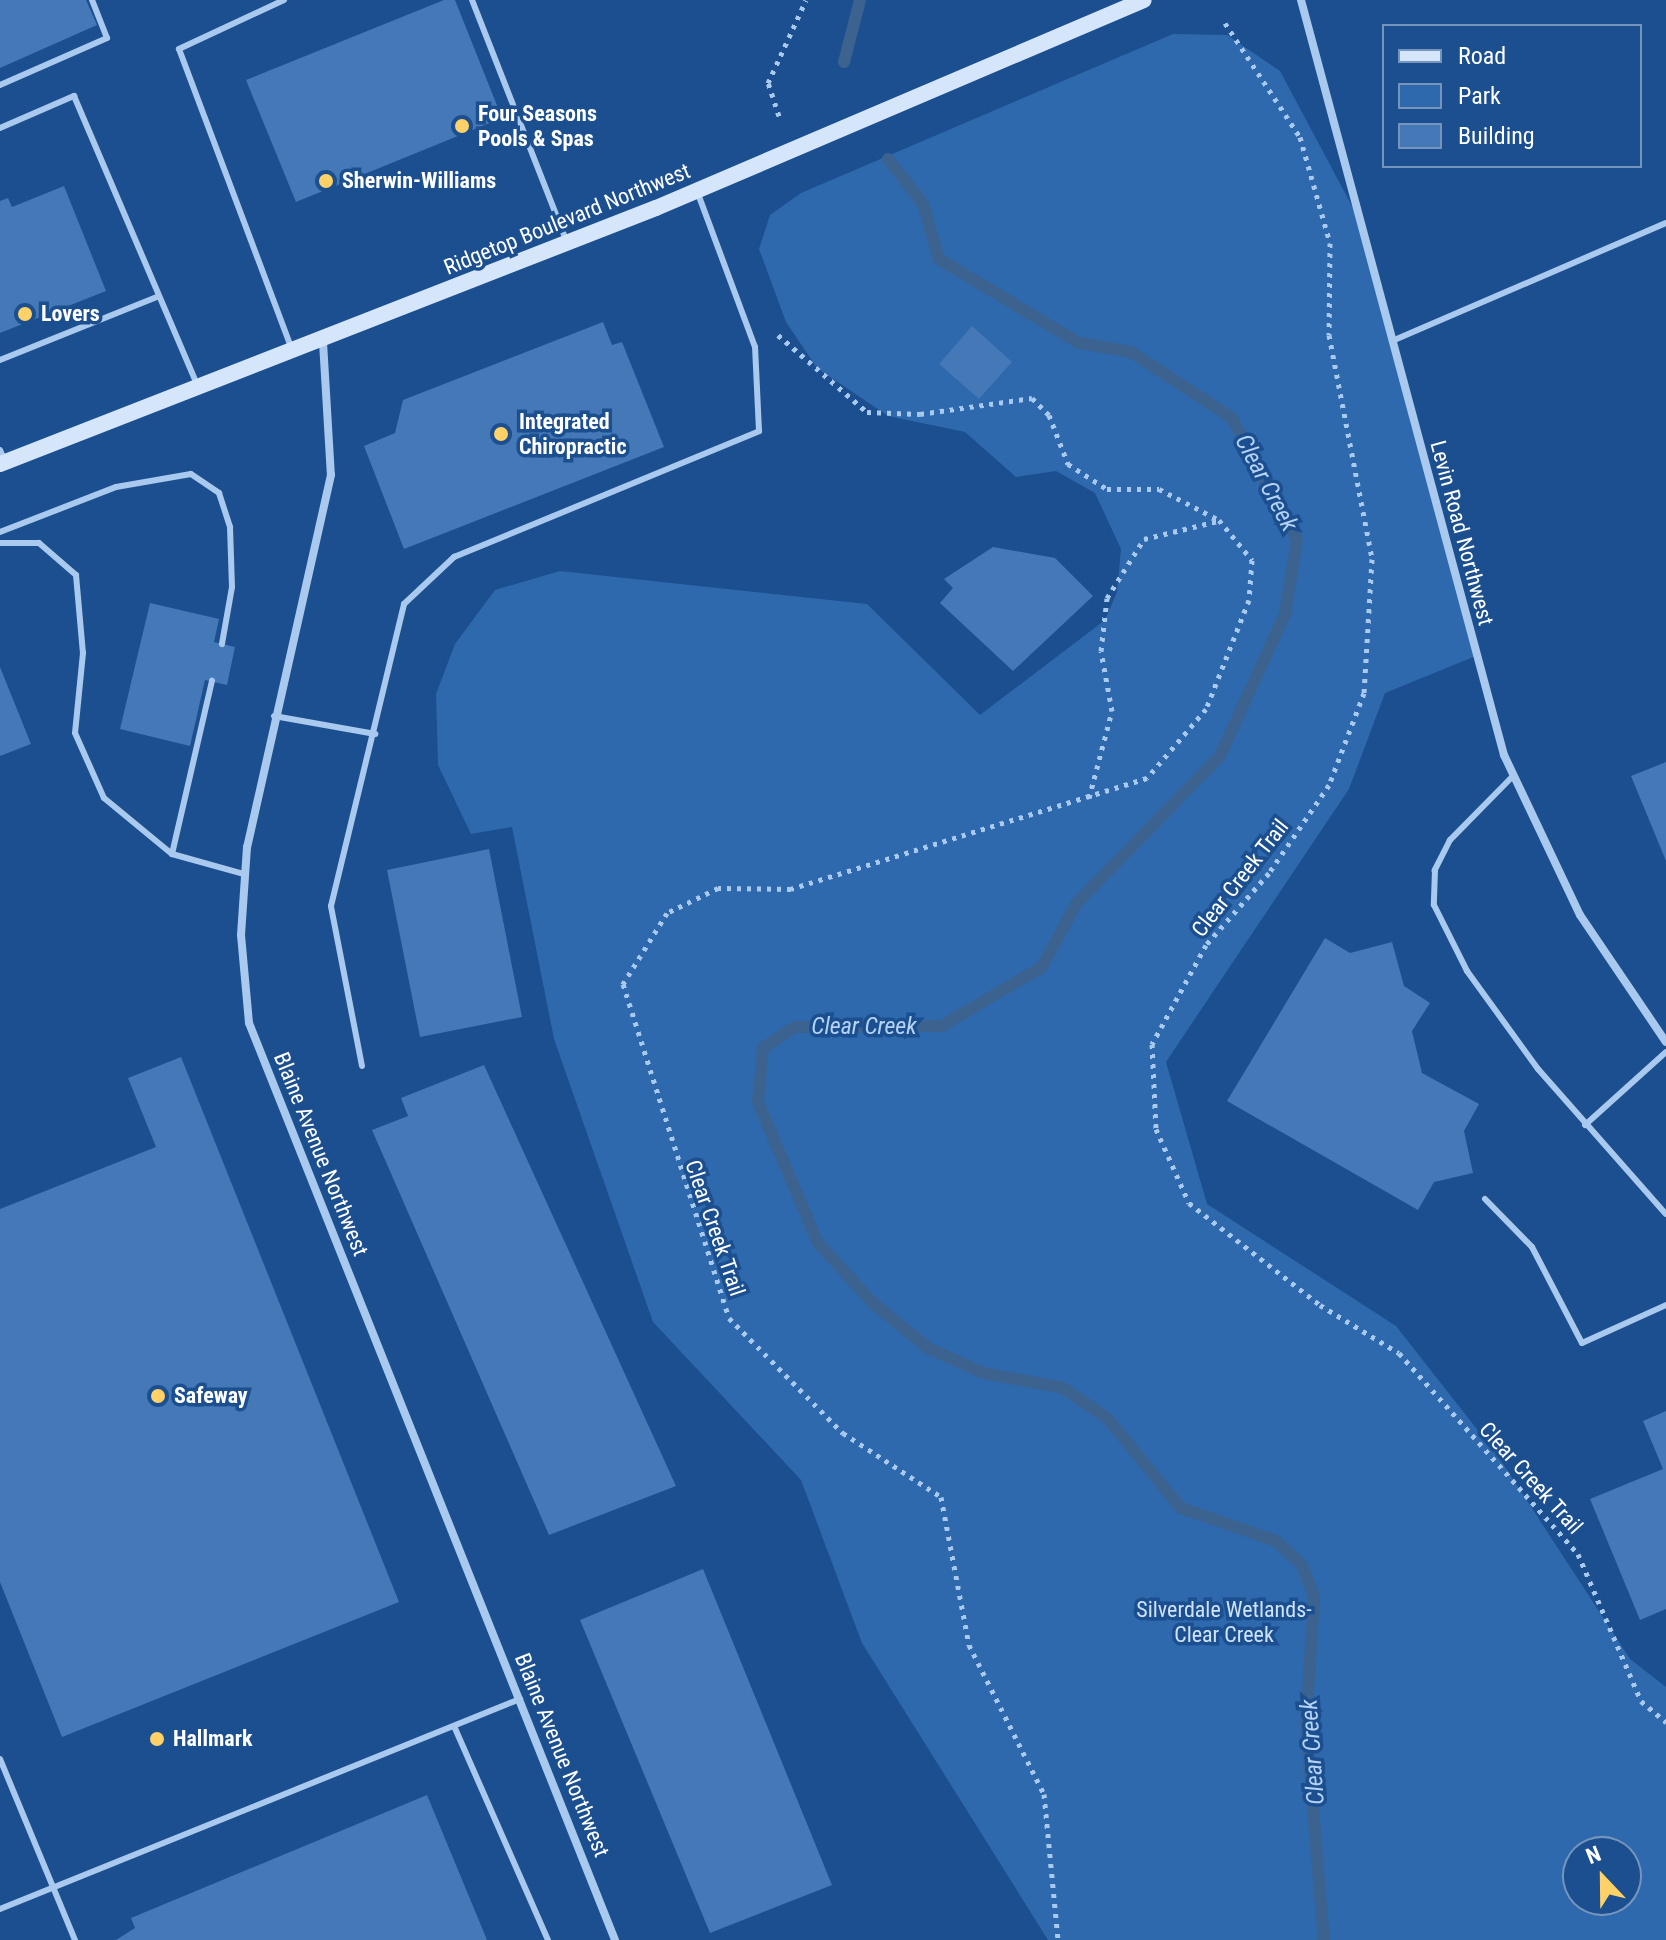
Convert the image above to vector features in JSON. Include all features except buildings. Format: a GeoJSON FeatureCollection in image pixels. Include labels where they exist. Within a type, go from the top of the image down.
{"type":"FeatureCollection","features":[{"type":"Feature","properties":{"kind":"main road","name":"Ridgetop Boulevard Northwest"},"geometry":{"type":"LineString","coordinates":[[2,459],[323,342],[697,191],[1144,0]]}},
{"type":"Feature","properties":{"kind":"street","name":"Levin Road Northwest"},"geometry":{"type":"LineString","coordinates":[[1301,0],[1513,776],[1580,915],[1666,1042]]}},
{"type":"Feature","properties":{"kind":"street","name":"Blaine Avenue Northwest"},"geometry":{"type":"LineString","coordinates":[[323,342],[331,475],[274,716],[244,874],[249,1023],[615,1940]]}},
{"type":"Feature","properties":{"kind":"lane"},"geometry":{"type":"LineString","coordinates":[[0,85],[107,38],[92,0]]}},
{"type":"Feature","properties":{"kind":"lane"},"geometry":{"type":"LineString","coordinates":[[284,0],[179,49],[294,352]]}},
{"type":"Feature","properties":{"kind":"lane"},"geometry":{"type":"LineString","coordinates":[[472,0],[567,242]]}},
{"type":"Feature","properties":{"kind":"lane"},"geometry":{"type":"LineString","coordinates":[[0,128],[74,96],[198,388]]}},
{"type":"Feature","properties":{"kind":"lane"},"geometry":{"type":"LineString","coordinates":[[362,1066],[331,906],[404,604],[454,557],[759,431],[755,347],[714,254],[697,191]]}},
{"type":"Feature","properties":{"kind":"lane"},"geometry":{"type":"LineString","coordinates":[[1392,341],[1666,223]]}},
{"type":"Feature","properties":{"kind":"lane"},"geometry":{"type":"LineString","coordinates":[[0,360],[159,296]]}},
{"type":"Feature","properties":{"kind":"lane"},"geometry":{"type":"LineString","coordinates":[[0,532],[116,487],[191,474],[219,493],[230,527],[232,587],[222,644]]}},
{"type":"Feature","properties":{"kind":"lane"},"geometry":{"type":"LineString","coordinates":[[0,543],[39,543],[76,575],[83,653],[75,733],[104,798],[172,854],[244,874]]}},
{"type":"Feature","properties":{"kind":"lane"},"geometry":{"type":"LineString","coordinates":[[172,854],[212,681]]}},
{"type":"Feature","properties":{"kind":"lane"},"geometry":{"type":"LineString","coordinates":[[274,716],[375,734]]}},
{"type":"Feature","properties":{"kind":"lane"},"geometry":{"type":"LineString","coordinates":[[1513,776],[1450,840],[1435,870],[1434,905],[1467,971],[1585,1125],[1666,1214]]}},
{"type":"Feature","properties":{"kind":"lane"},"geometry":{"type":"LineString","coordinates":[[1585,1125],[1666,1052]]}},
{"type":"Feature","properties":{"kind":"lane"},"geometry":{"type":"LineString","coordinates":[[1485,1199],[1532,1247],[1582,1343],[1666,1305]]}},
{"type":"Feature","properties":{"kind":"lane"},"geometry":{"type":"LineString","coordinates":[[0,1909],[521,1699]]}},
{"type":"Feature","properties":{"kind":"lane"},"geometry":{"type":"LineString","coordinates":[[454,1726],[548,1940]]}},
{"type":"Feature","properties":{"kind":"lane"},"geometry":{"type":"LineString","coordinates":[[0,1759],[75,1940]]}},
{"type":"Feature","properties":{"kind":"path"},"geometry":{"type":"LineString","coordinates":[[779,116],[768,83],[806,0]]}},
{"type":"Feature","properties":{"kind":"path","name":"Clear Creek Trail"},"geometry":{"type":"LineString","coordinates":[[1225,23],[1300,137],[1330,243],[1329,335],[1372,559],[1364,693],[1329,785],[1269,873],[1206,945],[1152,1044],[1156,1129],[1189,1203],[1320,1305],[1399,1353],[1578,1554],[1641,1701],[1666,1722]]}},
{"type":"Feature","properties":{"kind":"path","name":"Clear Creek Trail"},"geometry":{"type":"LineString","coordinates":[[772,329],[867,412],[920,414],[1032,398],[1049,415],[1068,464],[1107,489],[1159,489],[1219,520],[1252,560],[1249,600],[1206,709],[1147,778],[791,889],[718,888],[667,913],[623,984],[729,1318],[843,1433],[941,1497],[969,1645],[1044,1794],[1058,1940]]}},
{"type":"Feature","properties":{"kind":"path"},"geometry":{"type":"LineString","coordinates":[[1089,798],[1112,711],[1101,651],[1107,598],[1144,539],[1219,520]]}},
{"type":"Feature","properties":{"kind":"green space","name":"Silverdale Wetlands- Clear Creek"},"geometry":{"type":"Polygon","coordinates":[[[1173,34],[1227,35],[1280,71],[1360,221],[1476,656],[1385,693],[1349,789],[1166,1062],[1207,1204],[1396,1326],[1498,1456],[1630,1659],[1666,1687],[1666,1940],[1048,1940],[862,1643],[801,1480],[653,1322],[554,1039],[512,827],[471,834],[438,765],[436,694],[455,644],[495,590],[560,571],[867,604],[980,715],[1105,620],[1117,592],[1121,549],[1095,493],[1056,471],[1016,477],[965,432],[888,416],[817,368],[786,322],[759,249],[770,215],[801,193],[1173,34]]]}},
{"type":"Feature","properties":{"kind":"waterway","name":"Clear Creek"},"geometry":{"type":"LineString","coordinates":[[844,62],[860,0]]}},
{"type":"Feature","properties":{"kind":"waterway","name":"Clear Creek"},"geometry":{"type":"LineString","coordinates":[[888,159],[923,204],[939,259],[1079,343],[1131,352],[1232,418],[1297,540],[1285,614],[1220,756],[1076,904],[1042,967],[942,1026],[795,1027],[763,1048],[758,1102],[818,1243],[873,1303],[928,1348],[983,1373],[1063,1388],[1107,1418],[1181,1508],[1276,1541],[1302,1565],[1314,1597],[1306,1723],[1324,1940]]}},
{"type":"Feature","properties":{"kind":"place","name":"Four Seasons Pools & Spas"},"geometry":{"type":"Point","coordinates":[462,126]}},
{"type":"Feature","properties":{"kind":"place","name":"Sherwin-Williams"},"geometry":{"type":"Point","coordinates":[326,181]}},
{"type":"Feature","properties":{"kind":"place","name":"Lovers"},"geometry":{"type":"Point","coordinates":[25,314]}},
{"type":"Feature","properties":{"kind":"place","name":"Integrated Chiropractic"},"geometry":{"type":"Point","coordinates":[501,434]}},
{"type":"Feature","properties":{"kind":"place","name":"Safeway"},"geometry":{"type":"Point","coordinates":[158,1396]}},
{"type":"Feature","properties":{"kind":"place","name":"Hallmark"},"geometry":{"type":"Point","coordinates":[157,1739]}}]}
